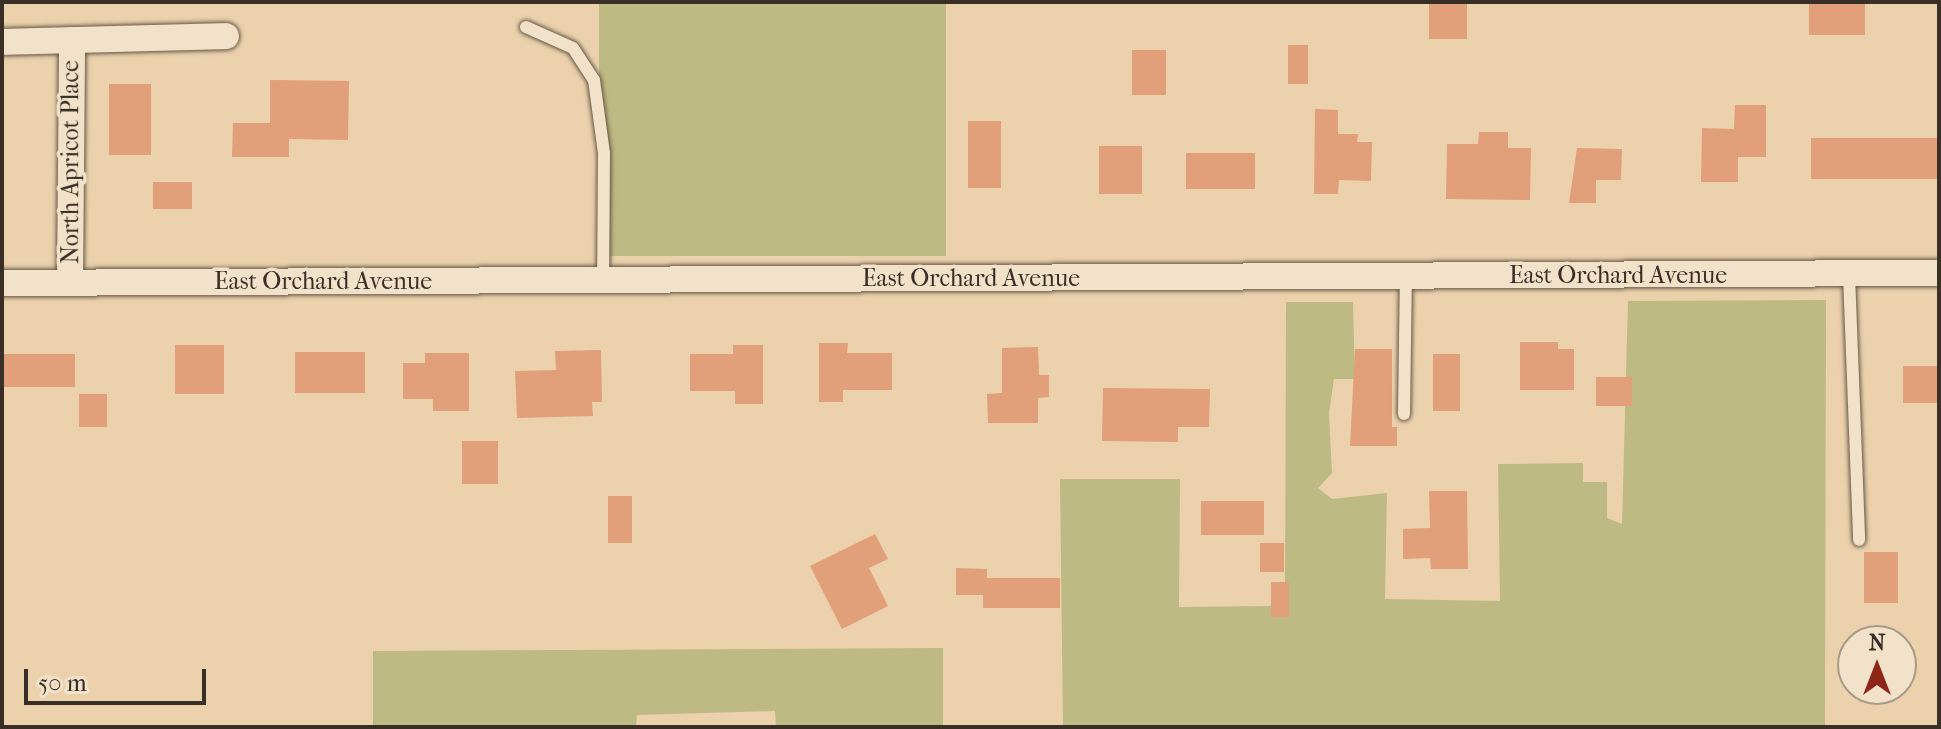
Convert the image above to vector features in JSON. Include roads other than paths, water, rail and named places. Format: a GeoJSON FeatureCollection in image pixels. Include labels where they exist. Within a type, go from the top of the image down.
{"type":"FeatureCollection","features":[{"type":"Feature","properties":{"kind":"street","name":"North Apricot Place"},"geometry":{"type":"LineString","coordinates":[[2,42],[226,36]]}},
{"type":"Feature","properties":{"kind":"street","name":"North Apricot Place"},"geometry":{"type":"LineString","coordinates":[[70,283],[72,40]]}},
{"type":"Feature","properties":{"kind":"street","name":"East Orchard Avenue"},"geometry":{"type":"LineString","coordinates":[[2,283],[1939,273]]}},
{"type":"Feature","properties":{"kind":"lane"},"geometry":{"type":"LineString","coordinates":[[526,27],[573,48],[594,80],[604,153],[603,281]]}},
{"type":"Feature","properties":{"kind":"lane"},"geometry":{"type":"LineString","coordinates":[[1849,275],[1859,540]]}},
{"type":"Feature","properties":{"kind":"lane"},"geometry":{"type":"LineString","coordinates":[[1404,414],[1406,277]]}}]}
